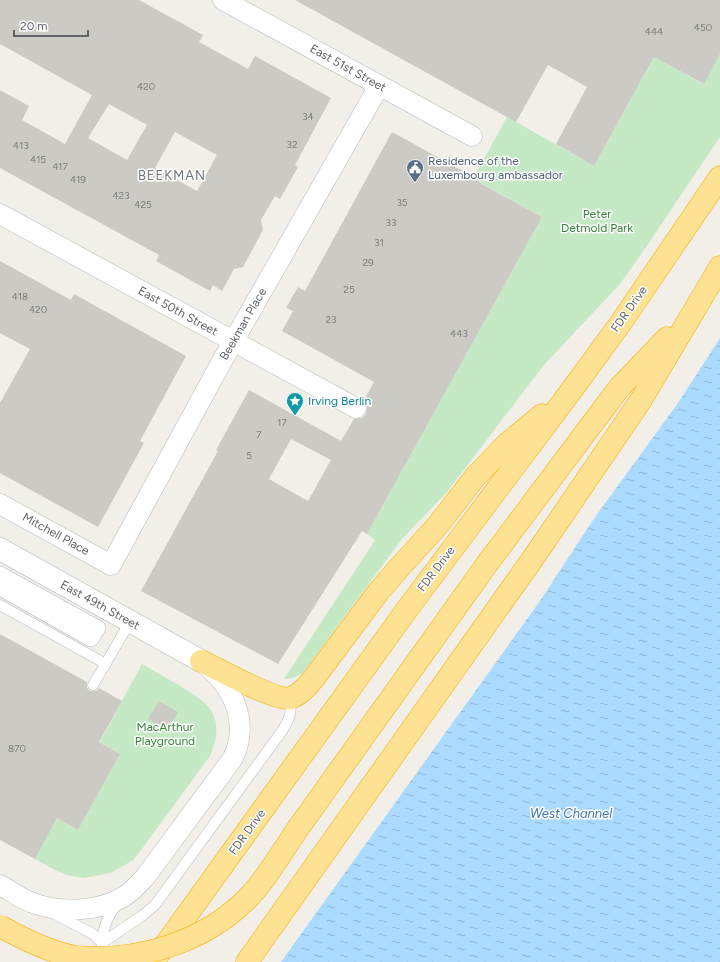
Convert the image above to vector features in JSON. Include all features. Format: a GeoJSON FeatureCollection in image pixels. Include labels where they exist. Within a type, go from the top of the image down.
{"type":"FeatureCollection","features":[{"type":"Feature","properties":{"kind":"highway","name":"FDR Drive"},"geometry":{"type":"LineString","coordinates":[[153,962],[408,608],[620,324],[720,177]]}},
{"type":"Feature","properties":{"kind":"highway"},"geometry":{"type":"LineString","coordinates":[[247,962],[536,554],[640,400],[720,267]]}},
{"type":"Feature","properties":{"kind":"highway"},"geometry":{"type":"LineString","coordinates":[[0,926],[16,935],[60,953],[105,959],[137,956],[156,953],[176,946],[205,932],[220,922],[248,898],[259,885],[298,827],[487,564],[604,408],[620,387],[697,304]]}},
{"type":"Feature","properties":{"kind":"highway"},"geometry":{"type":"LineString","coordinates":[[201,661],[273,695],[290,698],[303,692],[398,568],[438,525],[475,477],[508,443],[571,391]]}},
{"type":"Feature","properties":{"kind":"main road","name":"East 49th Street"},"geometry":{"type":"LineString","coordinates":[[0,549],[201,661]]}},
{"type":"Feature","properties":{"kind":"street","name":"East 51st Street"},"geometry":{"type":"LineString","coordinates":[[223,0],[472,136]]}},
{"type":"Feature","properties":{"kind":"street","name":"Beekman Place"},"geometry":{"type":"LineString","coordinates":[[111,565],[234,342],[379,86]]}},
{"type":"Feature","properties":{"kind":"street","name":"East 50th Street"},"geometry":{"type":"LineString","coordinates":[[0,214],[356,408]]}},
{"type":"Feature","properties":{"kind":"street","name":"Mitchell Place"},"geometry":{"type":"LineString","coordinates":[[0,504],[111,565]]}},
{"type":"Feature","properties":{"kind":"street"},"geometry":{"type":"LineString","coordinates":[[0,574],[98,628],[91,639],[0,588]]}},
{"type":"Feature","properties":{"kind":"street"},"geometry":{"type":"LineString","coordinates":[[0,885],[32,903],[46,907],[64,909],[96,907],[122,898],[134,889],[157,862],[233,758],[238,748],[240,728],[237,711],[230,694],[224,682],[201,661]]}},
{"type":"Feature","properties":{"kind":"lane"},"geometry":{"type":"LineString","coordinates":[[0,605],[106,664]]}},
{"type":"Feature","properties":{"kind":"lane"},"geometry":{"type":"LineString","coordinates":[[94,686],[130,622]]}},
{"type":"Feature","properties":{"kind":"lane"},"geometry":{"type":"LineString","coordinates":[[102,943],[155,905],[282,731],[289,720],[292,711],[290,698]]}},
{"type":"Feature","properties":{"kind":"lane"},"geometry":{"type":"LineString","coordinates":[[99,962],[103,930],[108,917],[122,898]]}},
{"type":"Feature","properties":{"kind":"lane"},"geometry":{"type":"LineString","coordinates":[[32,903],[93,934],[102,943]]}},
{"type":"Feature","properties":{"kind":"green space","name":"Peter Detmold Park"},"geometry":{"type":"Polygon","coordinates":[[[658,50],[667,64],[703,84],[720,54],[720,137],[620,284],[543,366],[447,492],[402,539],[302,674],[293,678],[284,679],[375,540],[367,534],[542,217],[483,184],[474,177],[507,117],[594,166],[658,50]]]}},
{"type":"Feature","properties":{"kind":"green space","name":"MacArthur Playground"},"geometry":{"type":"Polygon","coordinates":[[[142,664],[191,693],[207,706],[213,714],[216,722],[215,743],[210,756],[133,860],[110,873],[83,878],[67,875],[35,859],[57,818],[78,830],[120,754],[100,742],[142,664]]]}},
{"type":"Feature","properties":{"kind":"water","name":"West Channel"},"geometry":{"type":"Polygon","coordinates":[[[720,338],[720,962],[281,962],[540,601],[593,520],[678,403],[720,338]]]}},
{"type":"Feature","properties":{"kind":"building"},"geometry":{"type":"Polygon","coordinates":[[[0,0],[139,0],[203,35],[199,42],[248,69],[255,56],[331,98],[295,165],[298,167],[280,199],[275,196],[261,220],[263,230],[243,267],[234,269],[222,291],[213,285],[210,291],[156,261],[159,255],[0,168],[0,90],[29,106],[22,120],[65,144],[92,95],[0,44],[0,0]],[[109,104],[88,138],[127,160],[147,125],[109,104]],[[175,132],[155,168],[197,191],[217,155],[175,132]]]}},
{"type":"Feature","properties":{"kind":"building"},"geometry":{"type":"Polygon","coordinates":[[[295,0],[720,0],[720,54],[704,84],[654,57],[594,166],[556,144],[587,87],[548,65],[516,122],[295,0]]]}},
{"type":"Feature","properties":{"kind":"building"},"geometry":{"type":"Polygon","coordinates":[[[392,132],[474,177],[482,184],[542,217],[367,534],[362,531],[278,664],[141,591],[218,451],[216,450],[249,390],[341,441],[354,419],[362,418],[366,414],[367,407],[364,400],[374,382],[282,331],[293,311],[286,308],[298,287],[305,291],[392,132]],[[291,439],[269,479],[308,501],[331,460],[291,439]]]}},
{"type":"Feature","properties":{"kind":"building"},"geometry":{"type":"Polygon","coordinates":[[[0,261],[71,300],[74,294],[186,356],[140,441],[144,443],[98,527],[0,473],[0,403],[30,349],[0,333],[0,261]]]}},
{"type":"Feature","properties":{"kind":"building"},"geometry":{"type":"Polygon","coordinates":[[[0,634],[87,682],[87,688],[90,691],[96,691],[99,688],[122,701],[99,742],[120,754],[78,830],[57,818],[35,859],[0,840],[0,634]]]}},
{"type":"Feature","properties":{"kind":"building"},"geometry":{"type":"Polygon","coordinates":[[[159,701],[178,712],[168,730],[148,719],[159,701]]]}},
{"type":"Feature","properties":{"kind":"place","name":"Residence of the Luxembourg ambassador"},"geometry":{"type":"Point","coordinates":[415,183]}},
{"type":"Feature","properties":{"kind":"place","name":"Irving Berlin"},"geometry":{"type":"Point","coordinates":[295,416]}},
{"type":"Feature","properties":{"kind":"district","name":"BEEKMAN"},"geometry":{"type":"Point","coordinates":[172,175]}}]}
